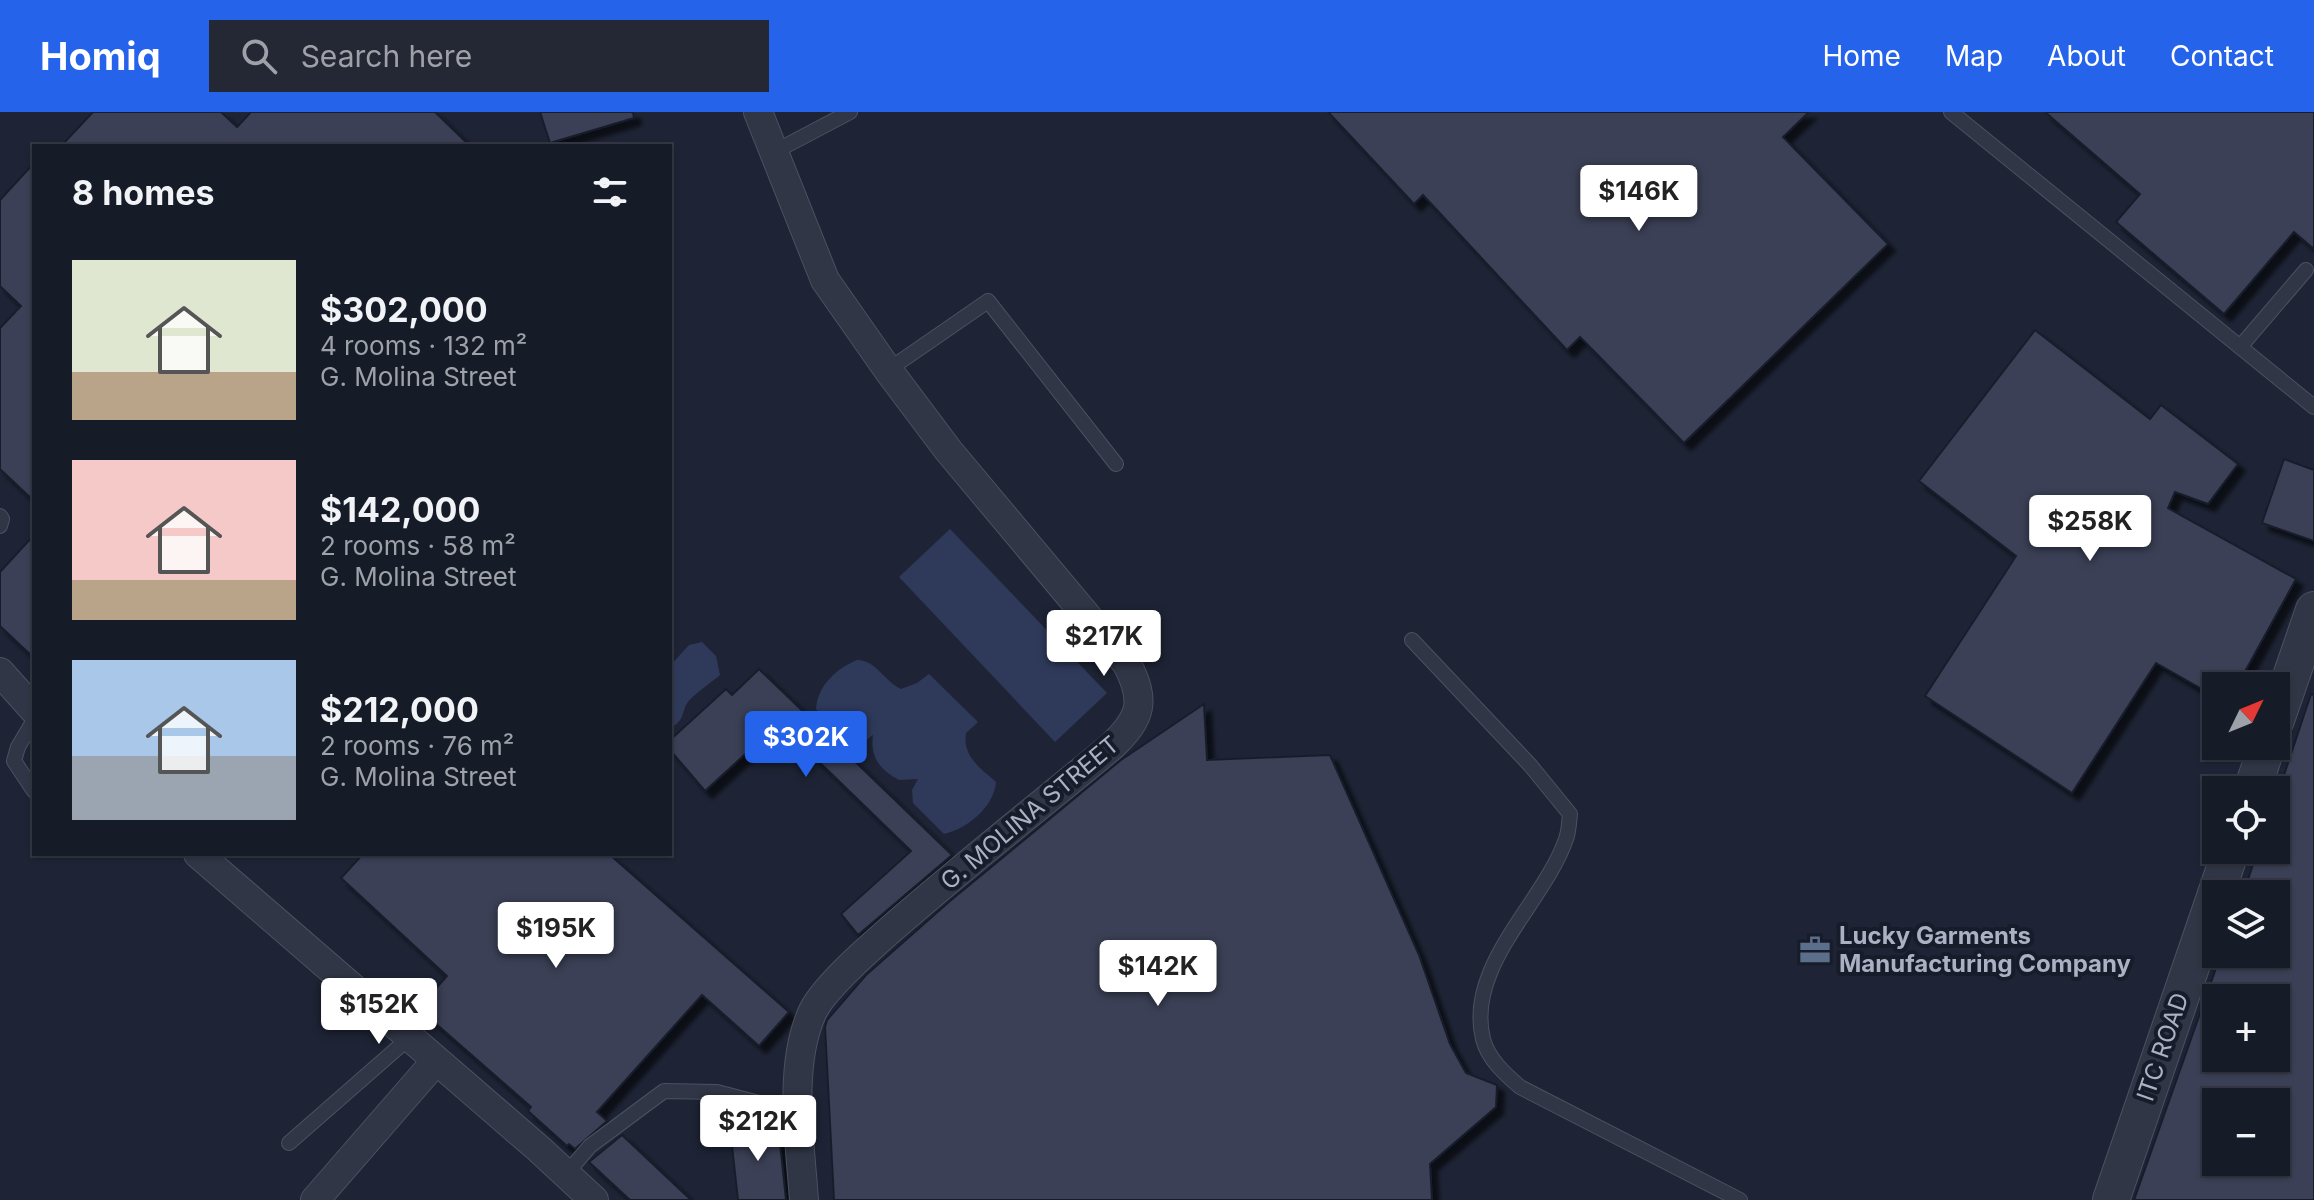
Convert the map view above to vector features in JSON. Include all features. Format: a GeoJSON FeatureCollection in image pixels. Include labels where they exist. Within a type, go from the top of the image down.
{"type":"FeatureCollection","features":[{"type":"Feature","properties":{"kind":"street","name":"G. MOLINA STREET"},"geometry":{"type":"LineString","coordinates":[[758,112],[825,280],[888,370],[916,422],[1127,664],[1138,685],[1140,708],[1129,730],[1112,746],[918,905],[851,965],[813,1010],[800,1052],[799,1120],[804,1200]]}},
{"type":"Feature","properties":{"kind":"street"},"geometry":{"type":"LineString","coordinates":[[2290,679],[2314,610]]}},
{"type":"Feature","properties":{"kind":"street"},"geometry":{"type":"LineString","coordinates":[[0,672],[32,708]]}},
{"type":"Feature","properties":{"kind":"street"},"geometry":{"type":"LineString","coordinates":[[200,856],[594,1200]]}},
{"type":"Feature","properties":{"kind":"street","name":"ITC ROAD"},"geometry":{"type":"LineString","coordinates":[[2111,1200],[2202,935]]}},
{"type":"Feature","properties":{"kind":"street"},"geometry":{"type":"LineString","coordinates":[[315,1200],[435,1062]]}},
{"type":"Feature","properties":{"kind":"lane"},"geometry":{"type":"LineString","coordinates":[[774,152],[850,112]]}},
{"type":"Feature","properties":{"kind":"lane"},"geometry":{"type":"LineString","coordinates":[[1951,112],[2314,407]]}},
{"type":"Feature","properties":{"kind":"lane"},"geometry":{"type":"LineString","coordinates":[[2240,347],[2306,270]]}},
{"type":"Feature","properties":{"kind":"lane"},"geometry":{"type":"LineString","coordinates":[[888,370],[988,301],[1116,464]]}},
{"type":"Feature","properties":{"kind":"lane"},"geometry":{"type":"LineString","coordinates":[[0,516],[0,526]]}},
{"type":"Feature","properties":{"kind":"lane"},"geometry":{"type":"LineString","coordinates":[[1412,640],[1530,765],[1570,814],[1567,837],[1555,862],[1488,975],[1481,1003],[1483,1040],[1496,1065],[1520,1087],[1740,1200]]}},
{"type":"Feature","properties":{"kind":"lane"},"geometry":{"type":"LineString","coordinates":[[32,723],[18,747],[14,761],[32,788]]}},
{"type":"Feature","properties":{"kind":"lane"},"geometry":{"type":"LineString","coordinates":[[289,1143],[409,1038]]}},
{"type":"Feature","properties":{"kind":"lane"},"geometry":{"type":"LineString","coordinates":[[566,1174],[590,1146],[664,1091],[717,1092],[774,1107],[799,1120]]}},
{"type":"Feature","properties":{"kind":"water"},"geometry":{"type":"Polygon","coordinates":[[[950,529],[1107,693],[1055,742],[899,577],[950,529]]]}},
{"type":"Feature","properties":{"kind":"water"},"geometry":{"type":"Polygon","coordinates":[[[702,642],[716,656],[720,675],[690,699],[681,719],[672,727],[672,664],[689,645],[702,642]]]}},
{"type":"Feature","properties":{"kind":"water"},"geometry":{"type":"Polygon","coordinates":[[[857,660],[875,667],[901,689],[929,674],[978,722],[966,733],[967,748],[974,761],[996,782],[985,808],[970,822],[944,834],[913,803],[912,790],[918,779],[899,780],[878,762],[873,750],[873,735],[859,745],[848,743],[816,709],[820,692],[829,679],[857,660]]]}},
{"type":"Feature","properties":{"kind":"building"},"geometry":{"type":"Polygon","coordinates":[[[93,112],[221,112],[237,127],[251,112],[435,112],[468,144],[63,144],[93,112]]]}},
{"type":"Feature","properties":{"kind":"building"},"geometry":{"type":"Polygon","coordinates":[[[540,112],[633,112],[634,118],[550,143],[540,112]]]}},
{"type":"Feature","properties":{"kind":"building"},"geometry":{"type":"Polygon","coordinates":[[[1328,112],[1809,112],[1783,137],[1888,244],[1684,443],[1580,337],[1567,350],[1423,195],[1414,204],[1328,112]]]}},
{"type":"Feature","properties":{"kind":"building"},"geometry":{"type":"Polygon","coordinates":[[[2045,112],[2314,112],[2314,249],[2294,232],[2224,314],[2116,222],[2140,194],[2045,112]]]}},
{"type":"Feature","properties":{"kind":"building"},"geometry":{"type":"Polygon","coordinates":[[[32,165],[32,499],[0,469],[0,328],[21,306],[0,286],[0,200],[32,165]]]}},
{"type":"Feature","properties":{"kind":"building"},"geometry":{"type":"Polygon","coordinates":[[[2035,330],[2150,419],[2161,405],[2238,464],[2208,504],[2175,492],[2168,508],[2296,579],[2245,672],[2202,672],[2202,689],[2156,663],[2072,793],[1925,696],[2016,556],[1919,481],[2035,330]]]}},
{"type":"Feature","properties":{"kind":"building"},"geometry":{"type":"Polygon","coordinates":[[[2284,459],[2314,470],[2314,541],[2262,523],[2284,459]]]}},
{"type":"Feature","properties":{"kind":"building"},"geometry":{"type":"Polygon","coordinates":[[[32,537],[32,656],[0,626],[0,572],[32,537]]]}},
{"type":"Feature","properties":{"kind":"building"},"geometry":{"type":"Polygon","coordinates":[[[759,669],[952,855],[858,935],[841,914],[911,851],[779,723],[705,791],[672,752],[672,738],[726,689],[732,695],[759,669]]]}},
{"type":"Feature","properties":{"kind":"building"},"geometry":{"type":"Polygon","coordinates":[[[2311,694],[2314,695],[2314,1200],[2134,1200],[2202,1008],[2202,1072],[2290,1072],[2290,984],[2210,984],[2216,968],[2290,968],[2290,880],[2248,880],[2253,864],[2290,864],[2290,776],[2284,776],[2311,694]]]}},
{"type":"Feature","properties":{"kind":"building"},"geometry":{"type":"Polygon","coordinates":[[[1204,704],[1207,760],[1330,755],[1419,955],[1450,1044],[1466,1073],[1497,1085],[1496,1107],[1430,1164],[1432,1200],[834,1200],[827,1020],[866,975],[950,901],[1121,760],[1204,704]]]}},
{"type":"Feature","properties":{"kind":"building"},"geometry":{"type":"Polygon","coordinates":[[[361,856],[611,856],[789,1012],[759,1046],[702,995],[597,1112],[607,1121],[575,1149],[569,1144],[567,1146],[528,1111],[531,1107],[418,1008],[447,976],[341,878],[361,856]]]}},
{"type":"Feature","properties":{"kind":"building"},"geometry":{"type":"Polygon","coordinates":[[[778,1124],[786,1200],[738,1200],[730,1128],[778,1124]]]}},
{"type":"Feature","properties":{"kind":"building"},"geometry":{"type":"Polygon","coordinates":[[[622,1135],[691,1200],[630,1200],[589,1162],[622,1135]]]}},
{"type":"Feature","properties":{"kind":"place","name":"Lucky Garments Manufacturing Company"},"geometry":{"type":"Point","coordinates":[1815,950]}}]}
